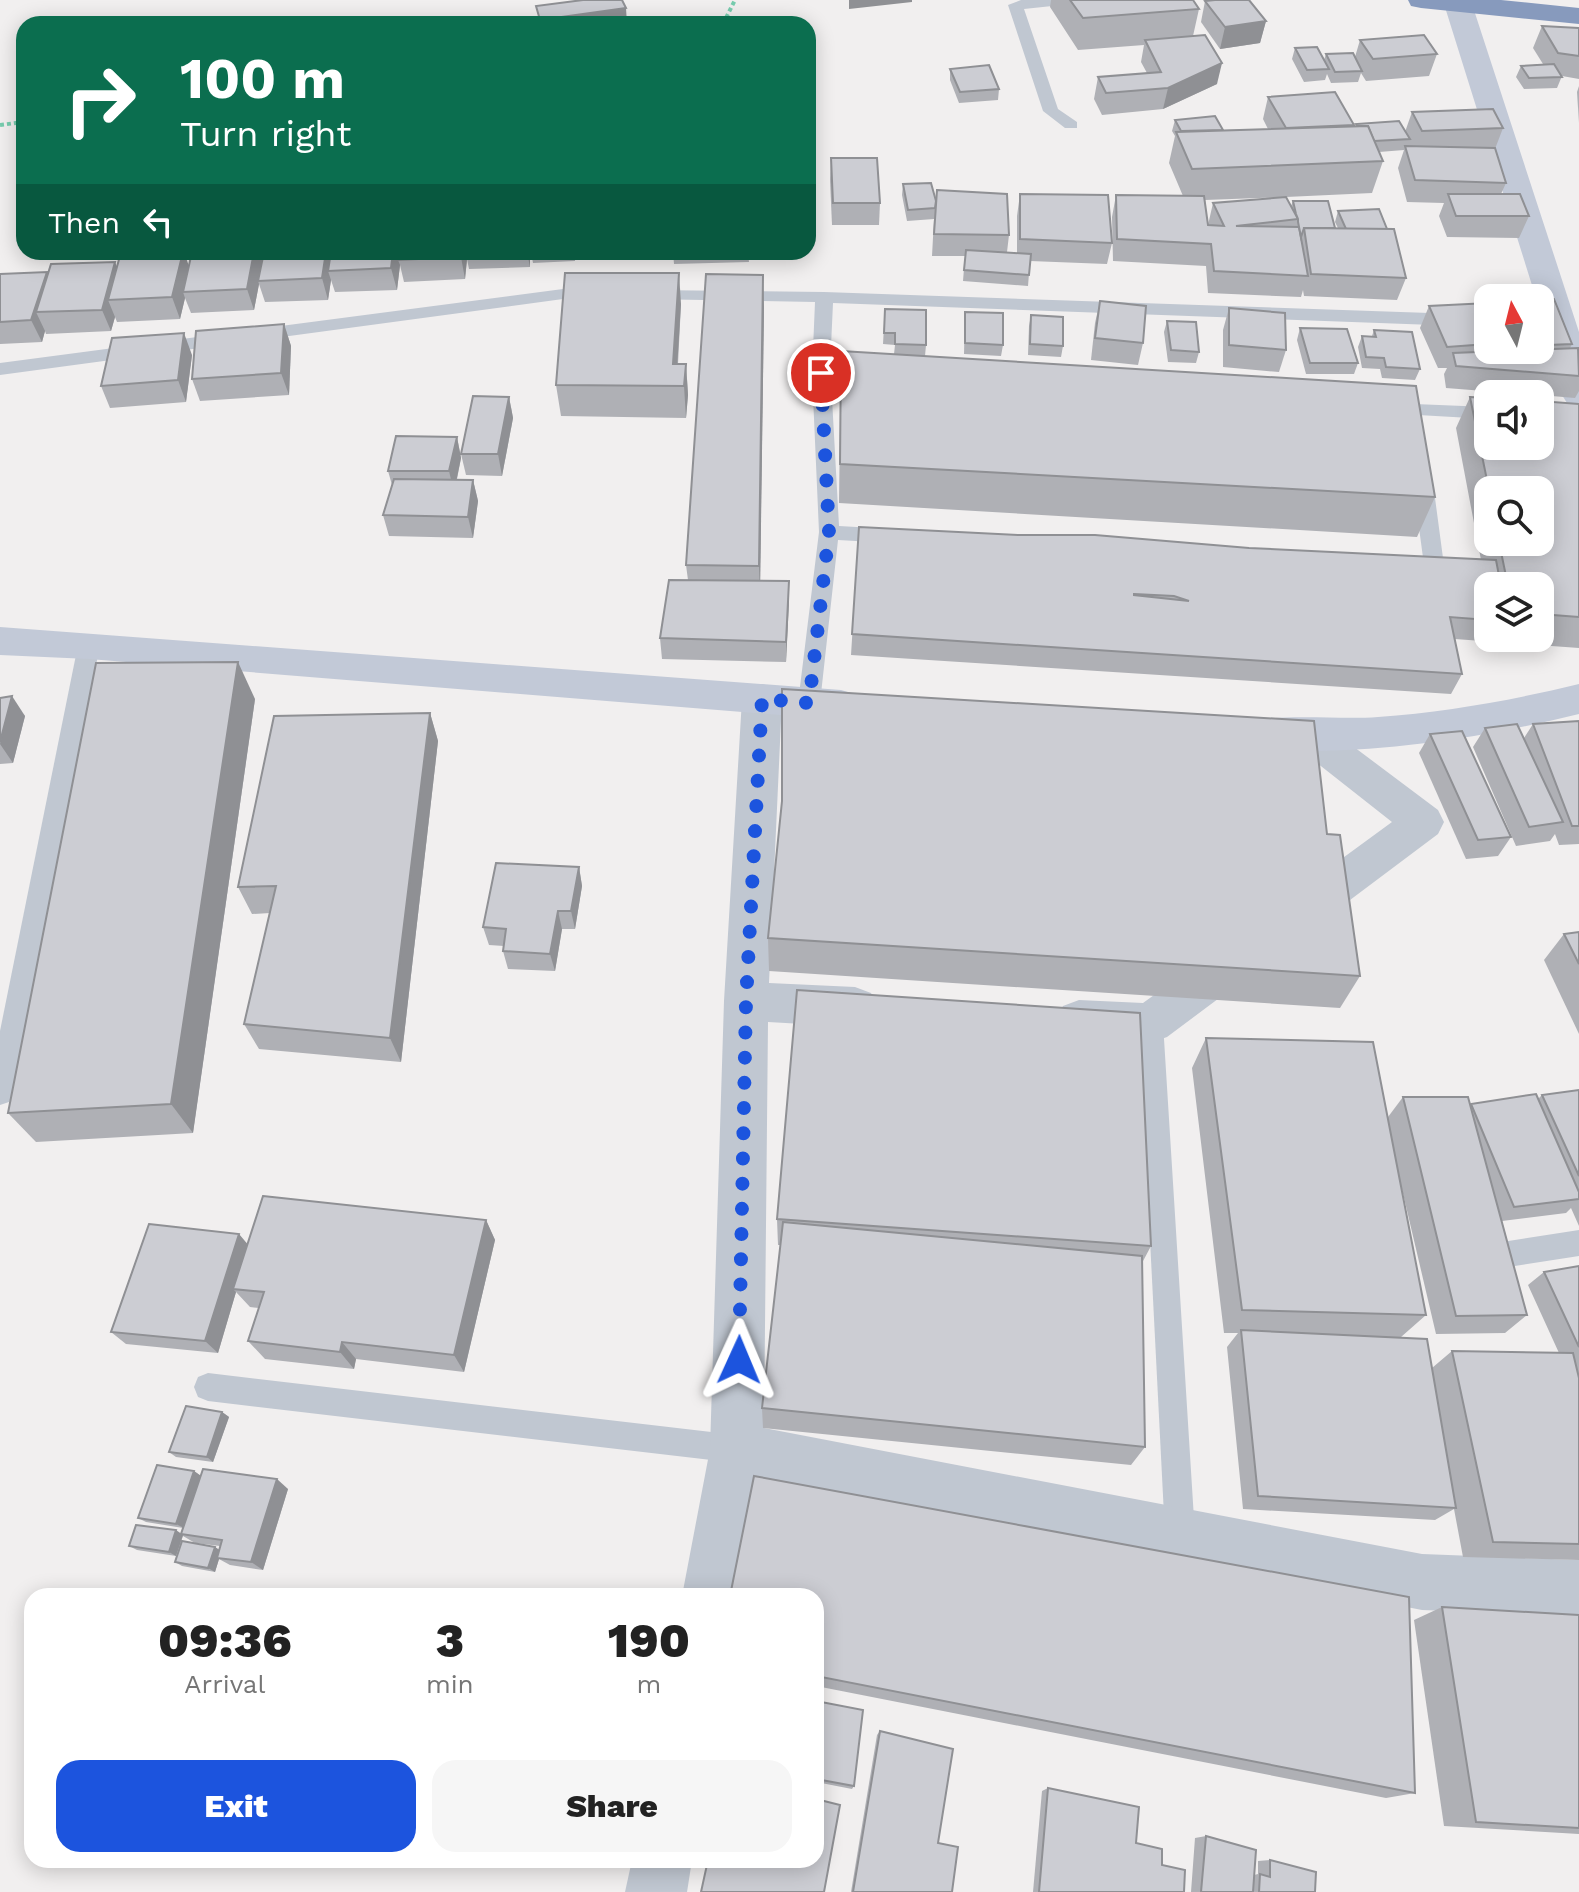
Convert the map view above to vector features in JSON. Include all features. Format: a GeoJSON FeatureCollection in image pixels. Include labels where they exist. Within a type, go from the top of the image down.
{"type":"FeatureCollection","features":[{"type":"Feature","properties":{"kind":"highway"},"geometry":{"type":"LineString","coordinates":[[1421,0],[1579,16]]}},
{"type":"Feature","properties":{"kind":"street"},"geometry":{"type":"LineString","coordinates":[[1458,4],[1539,284]]}},
{"type":"Feature","properties":{"kind":"street"},"geometry":{"type":"LineString","coordinates":[[1554,332],[1579,395]]}},
{"type":"Feature","properties":{"kind":"street"},"geometry":{"type":"LineString","coordinates":[[0,641],[89,645],[871,707]]}},
{"type":"Feature","properties":{"kind":"street"},"geometry":{"type":"LineString","coordinates":[[711,1588],[737,1449],[746,1001],[762,699]]}},
{"type":"Feature","properties":{"kind":"street"},"geometry":{"type":"LineString","coordinates":[[1225,732],[1312,737],[1502,719],[1579,699]]}},
{"type":"Feature","properties":{"kind":"street"},"geometry":{"type":"LineString","coordinates":[[1042,1018],[1151,1023],[1423,822],[1312,737]]}},
{"type":"Feature","properties":{"kind":"street"},"geometry":{"type":"LineString","coordinates":[[746,1001],[901,1010]]}},
{"type":"Feature","properties":{"kind":"street"},"geometry":{"type":"LineString","coordinates":[[737,1449],[1422,1582],[1579,1588]]}},
{"type":"Feature","properties":{"kind":"street"},"geometry":{"type":"LineString","coordinates":[[656,1892],[660,1868]]}},
{"type":"Feature","properties":{"kind":"lane"},"geometry":{"type":"LineString","coordinates":[[1071,0],[1015,5],[1051,111],[1071,125]]}},
{"type":"Feature","properties":{"kind":"lane"},"geometry":{"type":"LineString","coordinates":[[0,369],[563,294],[824,297],[1474,320]]}},
{"type":"Feature","properties":{"kind":"lane"},"geometry":{"type":"LineString","coordinates":[[809,703],[829,532],[821,373],[824,297]]}},
{"type":"Feature","properties":{"kind":"lane"},"geometry":{"type":"LineString","coordinates":[[821,373],[883,377]]}},
{"type":"Feature","properties":{"kind":"lane"},"geometry":{"type":"LineString","coordinates":[[1366,407],[1414,417],[1474,414]]}},
{"type":"Feature","properties":{"kind":"lane"},"geometry":{"type":"LineString","coordinates":[[1403,570],[1435,573],[1421,469]]}},
{"type":"Feature","properties":{"kind":"lane"},"geometry":{"type":"LineString","coordinates":[[829,532],[909,537]]}},
{"type":"Feature","properties":{"kind":"lane"},"geometry":{"type":"LineString","coordinates":[[0,1094],[89,645]]}},
{"type":"Feature","properties":{"kind":"lane"},"geometry":{"type":"LineString","coordinates":[[1151,1023],[1180,1535]]}},
{"type":"Feature","properties":{"kind":"lane"},"geometry":{"type":"LineString","coordinates":[[1489,1257],[1579,1243]]}},
{"type":"Feature","properties":{"kind":"lane"},"geometry":{"type":"LineString","coordinates":[[208,1387],[737,1449]]}},
{"type":"Feature","properties":{"kind":"building"},"geometry":{"type":"Polygon","coordinates":[[[583,0],[622,0],[626,8],[569,16],[539,16],[536,6],[583,0]]]}},
{"type":"Feature","properties":{"kind":"building"},"geometry":{"type":"Polygon","coordinates":[[[1070,0],[1193,0],[1199,9],[1083,18],[1070,0]]]}},
{"type":"Feature","properties":{"kind":"building"},"geometry":{"type":"Polygon","coordinates":[[[1249,0],[1266,21],[1225,27],[1205,1],[1249,0]]]}},
{"type":"Feature","properties":{"kind":"building"},"geometry":{"type":"Polygon","coordinates":[[[1542,26],[1579,28],[1579,56],[1558,53],[1542,26]]]}},
{"type":"Feature","properties":{"kind":"building"},"geometry":{"type":"Polygon","coordinates":[[[1205,35],[1222,63],[1168,88],[1106,93],[1098,77],[1161,72],[1145,40],[1205,35]]]}},
{"type":"Feature","properties":{"kind":"building"},"geometry":{"type":"Polygon","coordinates":[[[1424,35],[1437,54],[1373,59],[1360,40],[1424,35]]]}},
{"type":"Feature","properties":{"kind":"building"},"geometry":{"type":"Polygon","coordinates":[[[1317,47],[1329,69],[1307,70],[1295,48],[1317,47]]]}},
{"type":"Feature","properties":{"kind":"building"},"geometry":{"type":"Polygon","coordinates":[[[1353,53],[1362,71],[1335,72],[1326,54],[1353,53]]]}},
{"type":"Feature","properties":{"kind":"building"},"geometry":{"type":"Polygon","coordinates":[[[1554,64],[1562,77],[1529,78],[1521,66],[1554,64]]]}},
{"type":"Feature","properties":{"kind":"building"},"geometry":{"type":"Polygon","coordinates":[[[989,65],[999,89],[960,92],[950,69],[989,65]]]}},
{"type":"Feature","properties":{"kind":"building"},"geometry":{"type":"Polygon","coordinates":[[[1335,92],[1354,125],[1286,128],[1268,97],[1335,92]]]}},
{"type":"Feature","properties":{"kind":"building"},"geometry":{"type":"Polygon","coordinates":[[[1493,109],[1503,128],[1422,131],[1412,112],[1493,109]]]}},
{"type":"Feature","properties":{"kind":"building"},"geometry":{"type":"Polygon","coordinates":[[[1215,116],[1223,130],[1181,131],[1175,120],[1215,116]]]}},
{"type":"Feature","properties":{"kind":"building"},"geometry":{"type":"Polygon","coordinates":[[[1399,121],[1410,139],[1374,141],[1368,126],[1356,124],[1399,121]]]}},
{"type":"Feature","properties":{"kind":"building"},"geometry":{"type":"Polygon","coordinates":[[[1368,126],[1383,161],[1192,169],[1176,132],[1368,126]]]}},
{"type":"Feature","properties":{"kind":"building"},"geometry":{"type":"Polygon","coordinates":[[[1405,146],[1495,148],[1506,183],[1415,180],[1405,146]]]}},
{"type":"Feature","properties":{"kind":"building"},"geometry":{"type":"Polygon","coordinates":[[[831,158],[877,158],[880,203],[833,203],[831,158]]]}},
{"type":"Feature","properties":{"kind":"building"},"geometry":{"type":"Polygon","coordinates":[[[931,183],[935,208],[908,210],[903,184],[931,183]]]}},
{"type":"Feature","properties":{"kind":"building"},"geometry":{"type":"Polygon","coordinates":[[[937,190],[1007,194],[1009,235],[934,234],[937,190]]]}},
{"type":"Feature","properties":{"kind":"building"},"geometry":{"type":"Polygon","coordinates":[[[1020,194],[1108,195],[1112,243],[1020,239],[1020,194]]]}},
{"type":"Feature","properties":{"kind":"building"},"geometry":{"type":"Polygon","coordinates":[[[1448,194],[1520,194],[1529,216],[1456,216],[1448,194]]]}},
{"type":"Feature","properties":{"kind":"building"},"geometry":{"type":"Polygon","coordinates":[[[1116,195],[1204,196],[1208,225],[1224,226],[1213,203],[1286,197],[1298,219],[1236,226],[1299,227],[1308,276],[1214,271],[1211,244],[1117,239],[1116,195]]]}},
{"type":"Feature","properties":{"kind":"building"},"geometry":{"type":"Polygon","coordinates":[[[1293,201],[1328,201],[1335,228],[1304,228],[1301,237],[1293,201]]]}},
{"type":"Feature","properties":{"kind":"building"},"geometry":{"type":"Polygon","coordinates":[[[1379,209],[1387,229],[1346,229],[1338,211],[1379,209]]]}},
{"type":"Feature","properties":{"kind":"building"},"geometry":{"type":"Polygon","coordinates":[[[1304,228],[1394,229],[1406,278],[1311,274],[1304,228]]]}},
{"type":"Feature","properties":{"kind":"building"},"geometry":{"type":"Polygon","coordinates":[[[966,250],[1031,254],[1029,275],[964,270],[966,250]]]}},
{"type":"Feature","properties":{"kind":"building"},"geometry":{"type":"Polygon","coordinates":[[[119,260],[181,260],[172,297],[108,300],[119,260]]]}},
{"type":"Feature","properties":{"kind":"building"},"geometry":{"type":"Polygon","coordinates":[[[190,260],[252,260],[247,289],[183,292],[190,260]]]}},
{"type":"Feature","properties":{"kind":"building"},"geometry":{"type":"Polygon","coordinates":[[[262,260],[325,260],[322,278],[258,281],[262,260]]]}},
{"type":"Feature","properties":{"kind":"building"},"geometry":{"type":"Polygon","coordinates":[[[330,260],[392,260],[391,268],[328,271],[330,260]]]}},
{"type":"Feature","properties":{"kind":"building"},"geometry":{"type":"Polygon","coordinates":[[[115,262],[102,310],[36,312],[51,264],[115,262]]]}},
{"type":"Feature","properties":{"kind":"building"},"geometry":{"type":"Polygon","coordinates":[[[47,272],[31,320],[0,322],[0,274],[47,272]]]}},
{"type":"Feature","properties":{"kind":"building"},"geometry":{"type":"Polygon","coordinates":[[[565,273],[679,273],[673,364],[686,364],[684,386],[556,385],[565,273]]]}},
{"type":"Feature","properties":{"kind":"building"},"geometry":{"type":"Polygon","coordinates":[[[706,274],[763,275],[759,566],[686,565],[706,274]]]}},
{"type":"Feature","properties":{"kind":"building"},"geometry":{"type":"Polygon","coordinates":[[[1554,299],[1572,344],[1554,345],[1554,299]]]}},
{"type":"Feature","properties":{"kind":"building"},"geometry":{"type":"Polygon","coordinates":[[[1100,301],[1146,306],[1143,343],[1095,338],[1100,301]]]}},
{"type":"Feature","properties":{"kind":"building"},"geometry":{"type":"Polygon","coordinates":[[[1474,304],[1474,345],[1447,347],[1429,306],[1474,304]]]}},
{"type":"Feature","properties":{"kind":"building"},"geometry":{"type":"Polygon","coordinates":[[[1229,308],[1285,313],[1286,350],[1229,345],[1229,308]]]}},
{"type":"Feature","properties":{"kind":"building"},"geometry":{"type":"Polygon","coordinates":[[[885,309],[926,310],[926,345],[895,344],[895,333],[884,333],[885,309]]]}},
{"type":"Feature","properties":{"kind":"building"},"geometry":{"type":"Polygon","coordinates":[[[965,312],[1003,313],[1003,345],[965,343],[965,312]]]}},
{"type":"Feature","properties":{"kind":"building"},"geometry":{"type":"Polygon","coordinates":[[[1031,315],[1063,317],[1063,346],[1030,344],[1031,315]]]}},
{"type":"Feature","properties":{"kind":"building"},"geometry":{"type":"Polygon","coordinates":[[[1167,321],[1196,322],[1199,352],[1171,350],[1167,321]]]}},
{"type":"Feature","properties":{"kind":"building"},"geometry":{"type":"Polygon","coordinates":[[[284,324],[281,373],[192,379],[196,331],[284,324]]]}},
{"type":"Feature","properties":{"kind":"building"},"geometry":{"type":"Polygon","coordinates":[[[1300,328],[1347,329],[1358,363],[1310,363],[1300,328]]]}},
{"type":"Feature","properties":{"kind":"building"},"geometry":{"type":"Polygon","coordinates":[[[1374,330],[1412,332],[1420,369],[1386,367],[1384,358],[1366,357],[1362,336],[1376,337],[1374,330]]]}},
{"type":"Feature","properties":{"kind":"building"},"geometry":{"type":"Polygon","coordinates":[[[184,333],[178,380],[101,386],[112,338],[184,333]]]}},
{"type":"Feature","properties":{"kind":"building"},"geometry":{"type":"Polygon","coordinates":[[[1578,348],[1579,376],[1456,366],[1453,353],[1474,352],[1474,364],[1554,364],[1554,349],[1578,348]]]}},
{"type":"Feature","properties":{"kind":"building"},"geometry":{"type":"Polygon","coordinates":[[[841,351],[1416,386],[1435,497],[840,464],[841,351]]]}},
{"type":"Feature","properties":{"kind":"building"},"geometry":{"type":"Polygon","coordinates":[[[473,396],[509,397],[498,454],[461,454],[473,396]]]}},
{"type":"Feature","properties":{"kind":"building"},"geometry":{"type":"Polygon","coordinates":[[[1554,402],[1579,404],[1579,617],[1554,615],[1554,572],[1505,572],[1502,556],[1554,556],[1554,476],[1486,476],[1483,460],[1554,460],[1554,402]]]}},
{"type":"Feature","properties":{"kind":"building"},"geometry":{"type":"Polygon","coordinates":[[[396,436],[457,437],[449,471],[388,471],[396,436]]]}},
{"type":"Feature","properties":{"kind":"building"},"geometry":{"type":"Polygon","coordinates":[[[394,479],[473,480],[468,517],[383,515],[394,479]]]}},
{"type":"Feature","properties":{"kind":"building"},"geometry":{"type":"Polygon","coordinates":[[[859,527],[1018,535],[1095,535],[1249,548],[1496,560],[1498,572],[1474,572],[1474,619],[1450,617],[1462,674],[852,634],[859,527]],[[1134,594],[1134,595],[1189,601],[1174,596],[1134,594]]]}},
{"type":"Feature","properties":{"kind":"building"},"geometry":{"type":"Polygon","coordinates":[[[669,580],[789,581],[786,642],[660,638],[669,580]]]}},
{"type":"Feature","properties":{"kind":"building"},"geometry":{"type":"Polygon","coordinates":[[[238,662],[171,1104],[8,1113],[96,663],[238,662]]]}},
{"type":"Feature","properties":{"kind":"building"},"geometry":{"type":"Polygon","coordinates":[[[782,689],[1314,721],[1327,834],[1340,835],[1360,976],[768,938],[782,801],[782,689]]]}},
{"type":"Feature","properties":{"kind":"building"},"geometry":{"type":"Polygon","coordinates":[[[12,696],[0,742],[0,698],[12,696]]]}},
{"type":"Feature","properties":{"kind":"building"},"geometry":{"type":"Polygon","coordinates":[[[430,713],[390,1038],[244,1024],[276,886],[238,887],[274,716],[430,713]]]}},
{"type":"Feature","properties":{"kind":"building"},"geometry":{"type":"Polygon","coordinates":[[[1579,721],[1579,826],[1572,826],[1533,724],[1579,721]]]}},
{"type":"Feature","properties":{"kind":"building"},"geometry":{"type":"Polygon","coordinates":[[[1517,724],[1563,822],[1529,827],[1485,728],[1517,724]]]}},
{"type":"Feature","properties":{"kind":"building"},"geometry":{"type":"Polygon","coordinates":[[[1462,731],[1511,837],[1478,840],[1430,734],[1462,731]]]}},
{"type":"Feature","properties":{"kind":"building"},"geometry":{"type":"Polygon","coordinates":[[[496,863],[579,867],[571,911],[558,911],[550,954],[503,951],[506,929],[483,927],[496,863]]]}},
{"type":"Feature","properties":{"kind":"building"},"geometry":{"type":"Polygon","coordinates":[[[1579,932],[1579,964],[1564,934],[1579,932]]]}},
{"type":"Feature","properties":{"kind":"building"},"geometry":{"type":"Polygon","coordinates":[[[797,990],[1140,1013],[1151,1246],[777,1219],[797,990]]]}},
{"type":"Feature","properties":{"kind":"building"},"geometry":{"type":"Polygon","coordinates":[[[1206,1038],[1373,1042],[1426,1315],[1242,1310],[1206,1038]]]}},
{"type":"Feature","properties":{"kind":"building"},"geometry":{"type":"Polygon","coordinates":[[[1579,1090],[1579,1176],[1542,1095],[1579,1090]]]}},
{"type":"Feature","properties":{"kind":"building"},"geometry":{"type":"Polygon","coordinates":[[[1536,1094],[1579,1192],[1579,1199],[1514,1207],[1471,1104],[1536,1094]]]}},
{"type":"Feature","properties":{"kind":"building"},"geometry":{"type":"Polygon","coordinates":[[[1403,1097],[1468,1097],[1527,1315],[1456,1316],[1403,1097]]]}},
{"type":"Feature","properties":{"kind":"building"},"geometry":{"type":"Polygon","coordinates":[[[263,1196],[486,1220],[454,1355],[342,1342],[340,1352],[248,1341],[264,1292],[233,1289],[263,1196]]]}},
{"type":"Feature","properties":{"kind":"building"},"geometry":{"type":"Polygon","coordinates":[[[783,1222],[1142,1256],[1145,1447],[762,1408],[783,1222]]]}},
{"type":"Feature","properties":{"kind":"building"},"geometry":{"type":"Polygon","coordinates":[[[149,1224],[239,1234],[205,1341],[111,1332],[149,1224]]]}},
{"type":"Feature","properties":{"kind":"building"},"geometry":{"type":"Polygon","coordinates":[[[1579,1266],[1579,1347],[1544,1272],[1579,1266]]]}},
{"type":"Feature","properties":{"kind":"building"},"geometry":{"type":"Polygon","coordinates":[[[1241,1330],[1427,1339],[1456,1508],[1258,1496],[1241,1330]]]}},
{"type":"Feature","properties":{"kind":"building"},"geometry":{"type":"Polygon","coordinates":[[[1452,1351],[1573,1353],[1579,1378],[1579,1544],[1493,1542],[1452,1351]]]}},
{"type":"Feature","properties":{"kind":"building"},"geometry":{"type":"Polygon","coordinates":[[[186,1406],[222,1412],[207,1457],[169,1452],[186,1406]]]}},
{"type":"Feature","properties":{"kind":"building"},"geometry":{"type":"Polygon","coordinates":[[[157,1465],[194,1471],[176,1524],[138,1518],[157,1465]]]}},
{"type":"Feature","properties":{"kind":"building"},"geometry":{"type":"Polygon","coordinates":[[[203,1469],[277,1479],[251,1562],[217,1558],[222,1540],[181,1534],[203,1469]]]}},
{"type":"Feature","properties":{"kind":"building"},"geometry":{"type":"Polygon","coordinates":[[[754,1476],[1409,1597],[1415,1793],[824,1678],[824,1588],[732,1588],[754,1476]]]}},
{"type":"Feature","properties":{"kind":"building"},"geometry":{"type":"Polygon","coordinates":[[[136,1525],[176,1530],[169,1552],[129,1546],[136,1525]]]}},
{"type":"Feature","properties":{"kind":"building"},"geometry":{"type":"Polygon","coordinates":[[[182,1541],[215,1547],[208,1568],[175,1562],[182,1541]]]}},
{"type":"Feature","properties":{"kind":"building"},"geometry":{"type":"Polygon","coordinates":[[[1442,1607],[1579,1615],[1579,1828],[1476,1822],[1442,1607]]]}},
{"type":"Feature","properties":{"kind":"building"},"geometry":{"type":"Polygon","coordinates":[[[824,1703],[863,1710],[854,1786],[824,1780],[824,1703]]]}},
{"type":"Feature","properties":{"kind":"building"},"geometry":{"type":"Polygon","coordinates":[[[880,1731],[953,1749],[938,1843],[958,1847],[952,1892],[853,1892],[880,1731]]]}},
{"type":"Feature","properties":{"kind":"building"},"geometry":{"type":"Polygon","coordinates":[[[1048,1788],[1139,1807],[1136,1843],[1162,1849],[1162,1865],[1185,1870],[1184,1892],[1039,1892],[1048,1788]]]}},
{"type":"Feature","properties":{"kind":"building"},"geometry":{"type":"Polygon","coordinates":[[[824,1801],[840,1805],[824,1892],[701,1892],[706,1868],[824,1868],[824,1801]]]}},
{"type":"Feature","properties":{"kind":"building"},"geometry":{"type":"Polygon","coordinates":[[[1206,1836],[1256,1850],[1253,1892],[1201,1892],[1206,1836]]]}},
{"type":"Feature","properties":{"kind":"building"},"geometry":{"type":"Polygon","coordinates":[[[1270,1860],[1316,1872],[1315,1892],[1259,1892],[1260,1874],[1270,1877],[1270,1860]]]}},
{"type":"Feature","properties":{"kind":"route"},"geometry":{"type":"LineString","coordinates":[[739,1360],[746,1001],[762,699],[809,703],[829,532],[821,373]]}}]}
